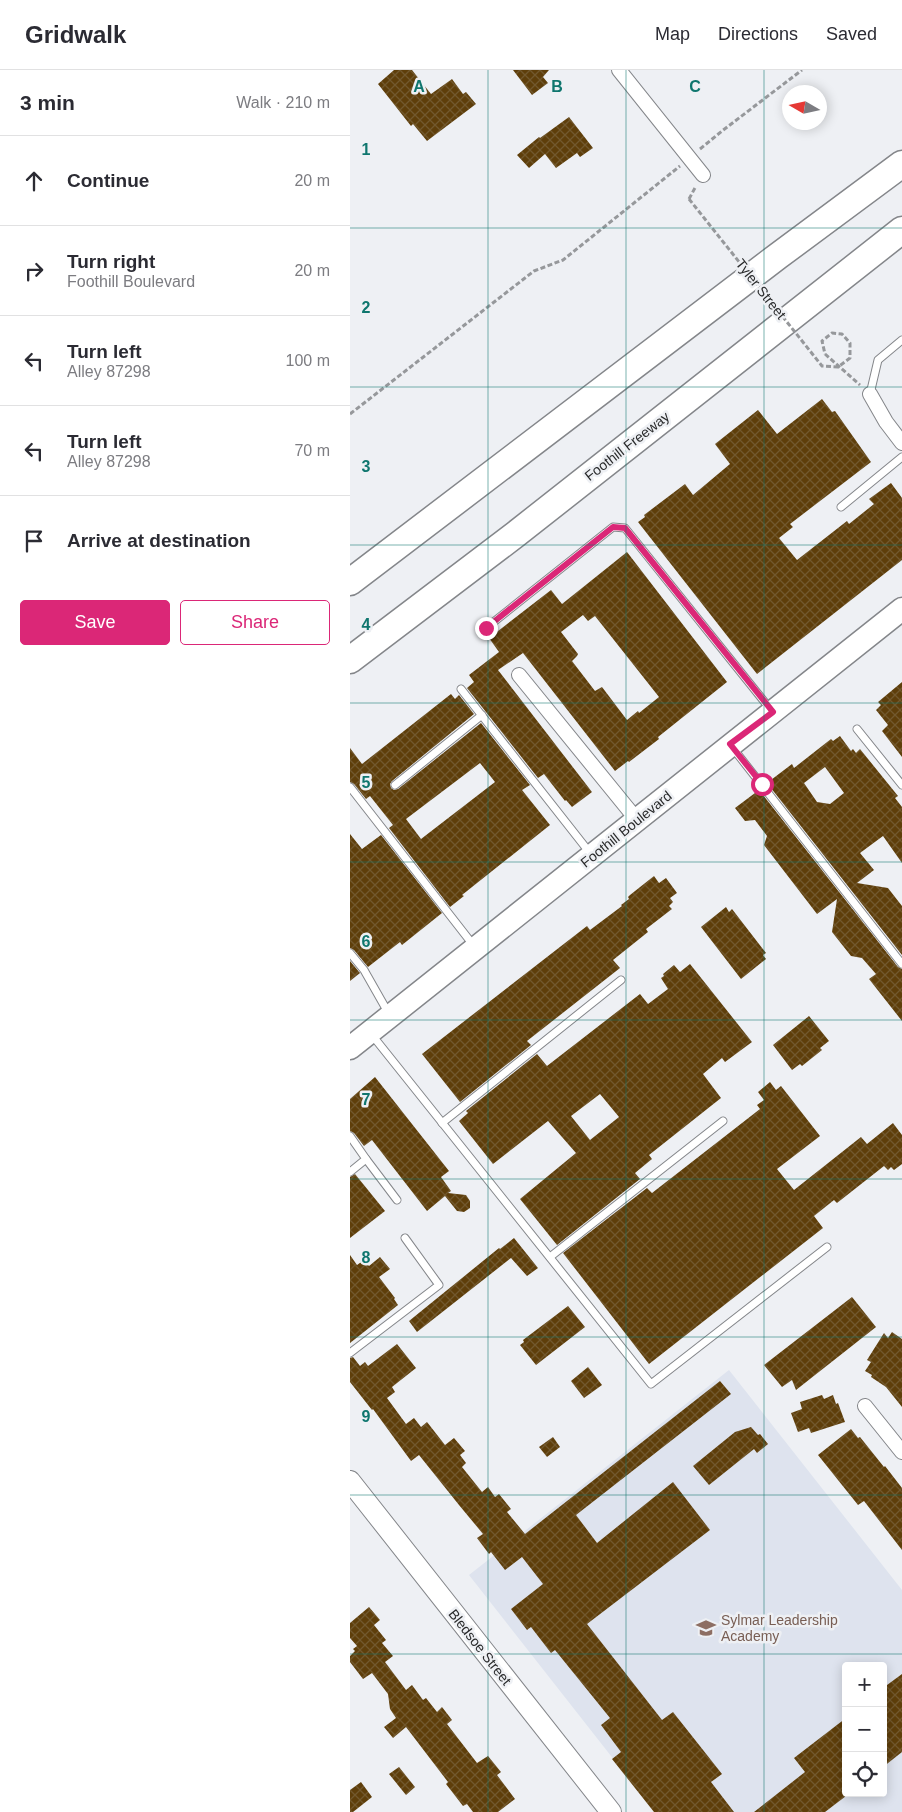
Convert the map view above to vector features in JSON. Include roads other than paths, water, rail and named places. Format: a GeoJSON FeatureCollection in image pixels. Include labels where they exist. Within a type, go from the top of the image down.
{"type":"FeatureCollection","features":[{"type":"Feature","properties":{"kind":"highway"},"geometry":{"type":"LineString","coordinates":[[778,256],[902,150]]}},
{"type":"Feature","properties":{"kind":"highway"},"geometry":{"type":"LineString","coordinates":[[350,582],[778,256],[902,164]]}},
{"type":"Feature","properties":{"kind":"highway","name":"Foothill Freeway"},"geometry":{"type":"LineString","coordinates":[[350,660],[524,528],[902,230]]}},
{"type":"Feature","properties":{"kind":"highway"},"geometry":{"type":"LineString","coordinates":[[844,274],[902,253]]}},
{"type":"Feature","properties":{"kind":"main road","name":"Foothill Boulevard"},"geometry":{"type":"LineString","coordinates":[[350,1048],[902,609]]}},
{"type":"Feature","properties":{"kind":"street"},"geometry":{"type":"LineString","coordinates":[[619,70],[703,175]]}},
{"type":"Feature","properties":{"kind":"street"},"geometry":{"type":"LineString","coordinates":[[870,394],[886,422],[902,443]]}},
{"type":"Feature","properties":{"kind":"street"},"geometry":{"type":"LineString","coordinates":[[519,675],[637,820]]}},
{"type":"Feature","properties":{"kind":"street"},"geometry":{"type":"LineString","coordinates":[[866,1406],[902,1452]]}},
{"type":"Feature","properties":{"kind":"street","name":"Bledsoe Street"},"geometry":{"type":"LineString","coordinates":[[350,1481],[611,1812]]}},
{"type":"Feature","properties":{"kind":"lane"},"geometry":{"type":"LineString","coordinates":[[870,394],[878,360],[902,340]]}},
{"type":"Feature","properties":{"kind":"lane"},"geometry":{"type":"LineString","coordinates":[[841,507],[902,458]]}},
{"type":"Feature","properties":{"kind":"lane"},"geometry":{"type":"LineString","coordinates":[[486,628],[613,527],[625,528],[773,712]]}},
{"type":"Feature","properties":{"kind":"lane"},"geometry":{"type":"LineString","coordinates":[[461,689],[592,856]]}},
{"type":"Feature","properties":{"kind":"lane"},"geometry":{"type":"LineString","coordinates":[[395,785],[482,715]]}},
{"type":"Feature","properties":{"kind":"lane"},"geometry":{"type":"LineString","coordinates":[[857,729],[902,785]]}},
{"type":"Feature","properties":{"kind":"lane"},"geometry":{"type":"LineString","coordinates":[[730,744],[902,964]]}},
{"type":"Feature","properties":{"kind":"lane"},"geometry":{"type":"LineString","coordinates":[[350,787],[476,948]]}},
{"type":"Feature","properties":{"kind":"lane"},"geometry":{"type":"LineString","coordinates":[[350,952],[364,970],[390,1016]]}},
{"type":"Feature","properties":{"kind":"lane"},"geometry":{"type":"LineString","coordinates":[[442,1123],[621,980]]}},
{"type":"Feature","properties":{"kind":"lane"},"geometry":{"type":"LineString","coordinates":[[370,1032],[651,1384],[827,1247]]}},
{"type":"Feature","properties":{"kind":"lane"},"geometry":{"type":"LineString","coordinates":[[550,1257],[723,1121]]}},
{"type":"Feature","properties":{"kind":"lane"},"geometry":{"type":"LineString","coordinates":[[350,1136],[396,1200]]}},
{"type":"Feature","properties":{"kind":"lane"},"geometry":{"type":"LineString","coordinates":[[350,1172],[366,1159]]}},
{"type":"Feature","properties":{"kind":"lane"},"geometry":{"type":"LineString","coordinates":[[350,1353],[439,1285],[405,1238]]}},
{"type":"Feature","properties":{"kind":"place","name":"Sylmar Leadership Academy"},"geometry":{"type":"Point","coordinates":[706,1628]}}]}
